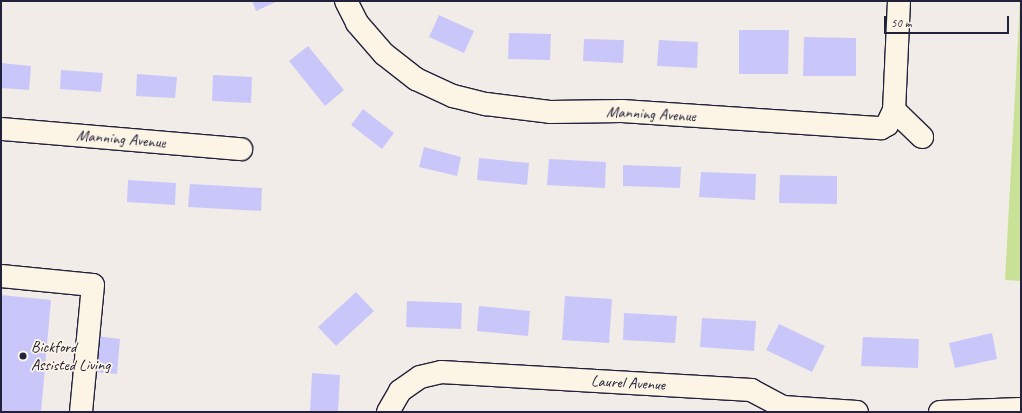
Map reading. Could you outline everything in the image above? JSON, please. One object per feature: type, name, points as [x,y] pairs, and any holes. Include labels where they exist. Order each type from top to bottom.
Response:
[{"type":"street","name":"Manning Avenue","points":[[346,1],[362,28],[384,54],[405,70],[453,96],[486,104],[550,112],[622,111],[881,128],[887,126],[894,110]]},
{"type":"street","points":[[899,1],[894,110],[922,137]]},
{"type":"street","name":"Manning Avenue","points":[[1,129],[241,149]]},
{"type":"street","points":[[1,276],[93,284],[81,412]]},
{"type":"street","name":"Laurel Avenue","points":[[388,412],[400,391],[420,377],[441,372],[751,390],[783,409],[857,412]]},
{"type":"street","points":[[940,412],[1021,409]]},
{"type":"green space","points":[[1021,1],[1021,281],[1005,280]]},
{"type":"building","points":[[252,1],[278,1],[256,11]]},
{"type":"building","points":[[439,15],[474,31],[464,53],[429,37]]},
{"type":"building","points":[[739,30],[789,30],[788,74],[739,74]]},
{"type":"building","points":[[509,33],[551,34],[550,60],[508,59]]},
{"type":"building","points":[[804,37],[856,38],[856,76],[803,76]]},
{"type":"building","points":[[584,39],[624,40],[623,63],[583,61]]},
{"type":"building","points":[[659,40],[698,42],[697,68],[657,66]]},
{"type":"building","points":[[308,46],[344,90],[325,106],[289,61]]},
{"type":"building","points":[[1,63],[31,66],[29,90],[1,88]]},
{"type":"building","points":[[61,70],[103,73],[101,92],[60,89]]},
{"type":"building","points":[[137,74],[177,77],[175,98],[136,96]]},
{"type":"building","points":[[213,75],[252,77],[251,103],[212,101]]},
{"type":"building","points":[[363,109],[394,133],[382,149],[351,125]]},
{"type":"building","points":[[424,147],[461,157],[457,176],[419,167]]},
{"type":"building","points":[[479,158],[529,163],[527,185],[477,180]]},
{"type":"building","points":[[549,159],[606,162],[605,188],[547,185]]},
{"type":"building","points":[[623,165],[681,167],[680,188],[623,186]]},
{"type":"building","points":[[701,172],[756,174],[755,200],[699,197]]},
{"type":"building","points":[[780,175],[837,176],[837,204],[779,203]]},
{"type":"building","points":[[128,180],[176,183],[175,205],[127,202]]},
{"type":"building","points":[[190,184],[262,188],[261,211],[188,207]]},
{"type":"building","points":[[356,292],[374,311],[336,346],[318,327]]},
{"type":"building","name":"Bickford Assisted Living","points":[[1,295],[51,300],[41,412],[1,412]]},
{"type":"building","points":[[565,296],[612,299],[609,343],[562,340]]},
{"type":"building","points":[[407,301],[462,303],[461,329],[406,327]]},
{"type":"building","points":[[479,306],[530,311],[528,336],[477,331]]},
{"type":"building","points":[[624,313],[677,316],[675,343],[623,340]]},
{"type":"building","points":[[702,318],[756,321],[754,351],[700,347]]},
{"type":"building","points":[[779,324],[825,346],[812,372],[766,350]]},
{"type":"building","points":[[992,333],[997,359],[955,368],[949,343]]},
{"type":"building","points":[[97,336],[120,339],[117,374],[94,372]]},
{"type":"building","points":[[863,337],[919,339],[918,368],[861,366]]},
{"type":"building","points":[[312,373],[340,375],[338,412],[310,412]]},
{"type":"place","name":"Bickford Assisted Living","points":[[23,356]]}]
